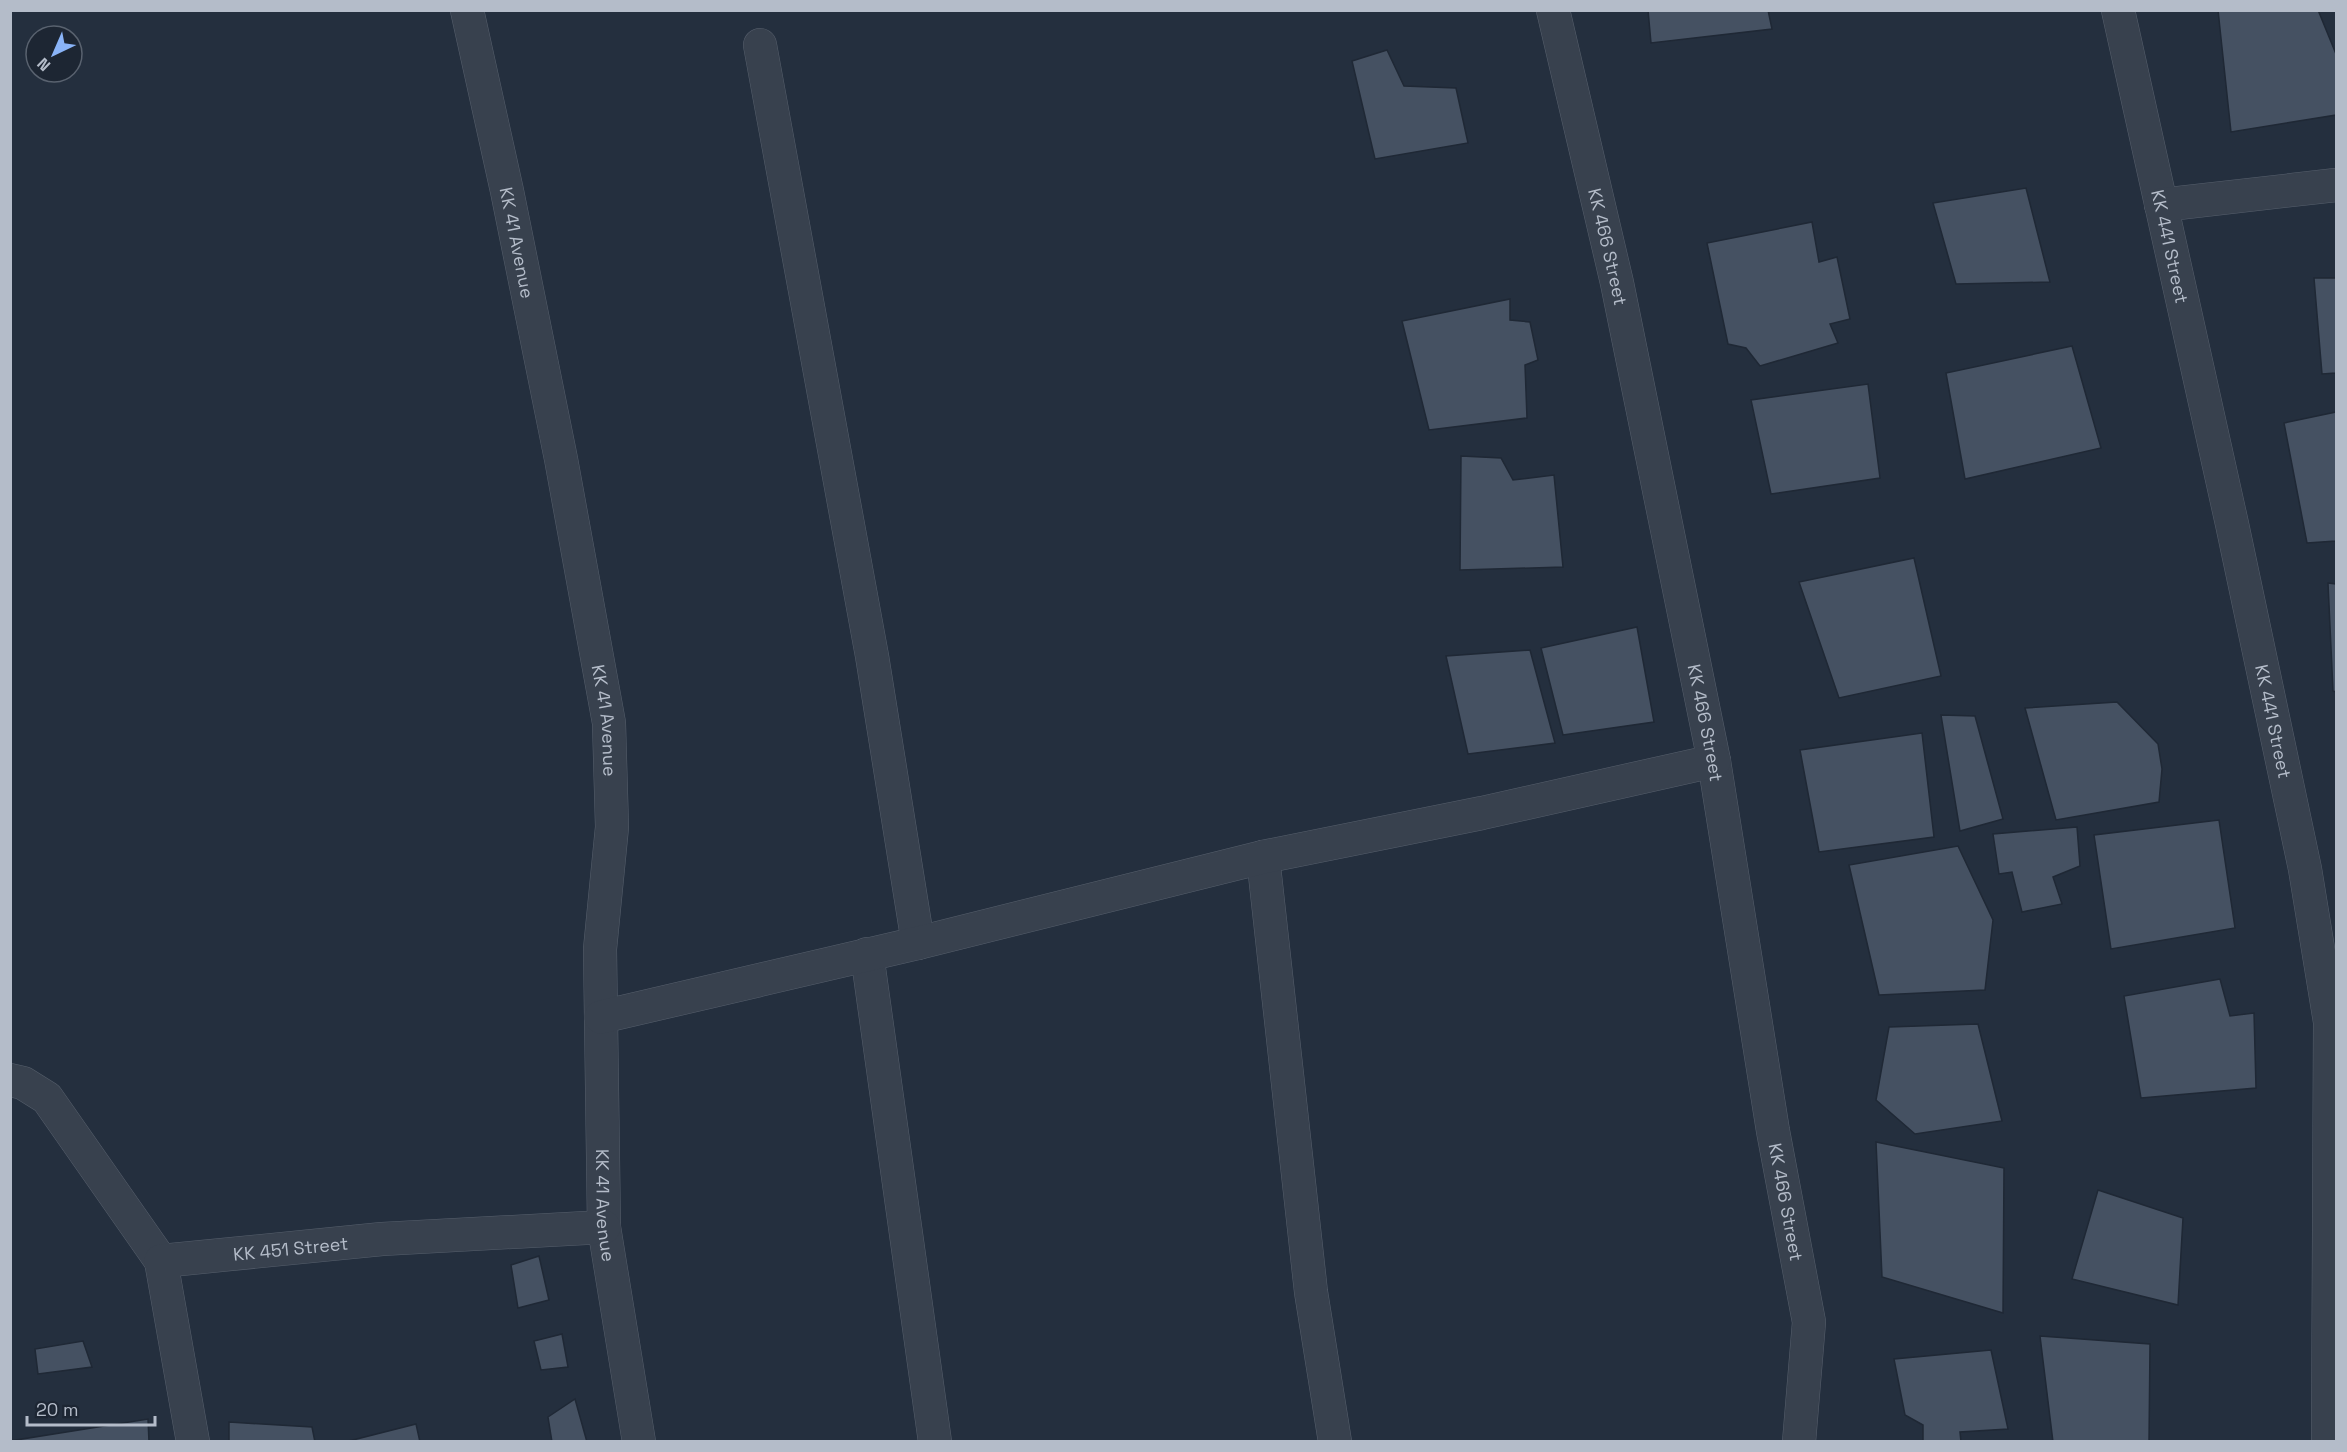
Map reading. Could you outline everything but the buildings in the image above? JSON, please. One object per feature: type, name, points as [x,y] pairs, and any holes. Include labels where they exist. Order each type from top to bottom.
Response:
[{"type":"street","name":"KK 41 Avenue","points":[[467,10],[507,191],[561,459],[609,723],[612,827],[600,949],[604,1227],[639,1442]]},
{"type":"street","name":"KK 466 Street","points":[[1553,10],[1617,283],[1714,761],[1773,1131],[1809,1322],[1799,1442]]},
{"type":"street","name":"KK 441 Street","points":[[2118,10],[2305,869],[2330,1022],[2328,1442]]},
{"type":"street","points":[[760,45],[872,656],[918,943]]},
{"type":"street","points":[[2161,205],[2337,185]]},
{"type":"street","points":[[601,1017],[918,943],[1263,856],[1482,813],[1714,761]]},
{"type":"street","points":[[1263,856],[1311,1292],[1335,1442]]},
{"type":"street","points":[[867,954],[935,1442]]},
{"type":"street","points":[[10,1080],[23,1083],[48,1098],[161,1261],[193,1442]]},
{"type":"street","name":"KK 451 Street","points":[[161,1261],[382,1239],[604,1227]]}]
